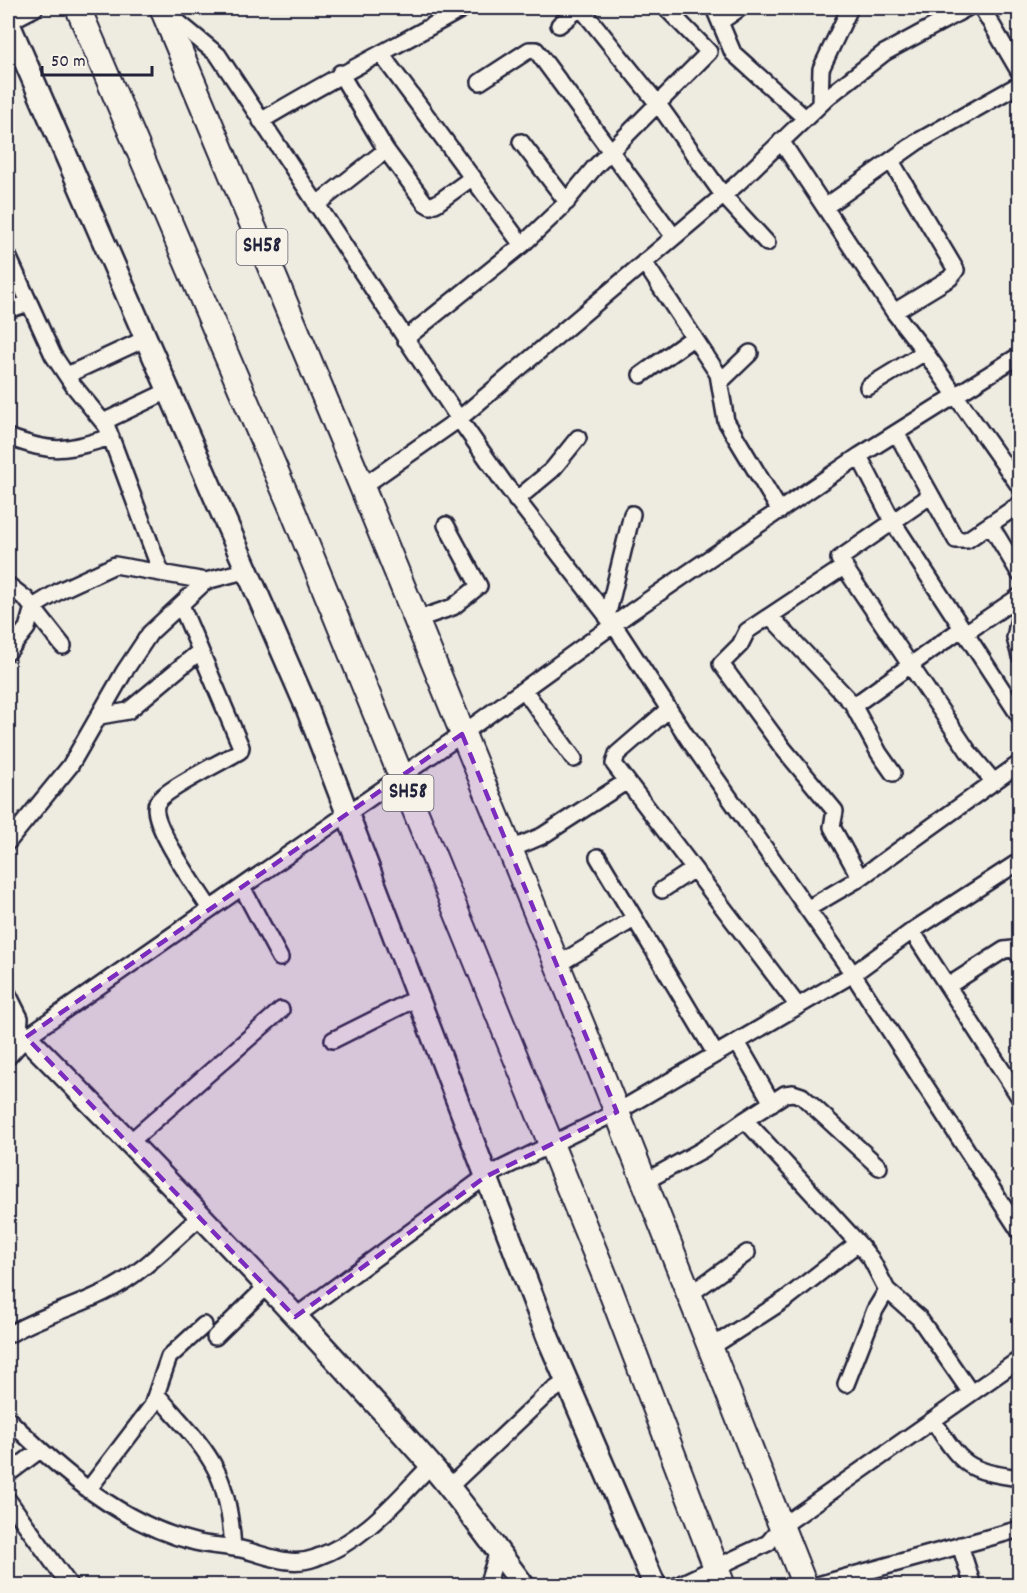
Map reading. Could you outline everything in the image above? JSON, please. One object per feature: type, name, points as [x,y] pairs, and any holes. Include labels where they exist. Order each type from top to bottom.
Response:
[{"type":"main road","name":"SH58","points":[[78,8],[258,425],[551,1144],[720,1576]]},
{"type":"main road","name":"SH58","points":[[162,8],[362,487],[617,1112],[805,1586]]},
{"type":"street","points":[[35,8],[8,22],[307,708],[485,1177],[567,1381],[655,1586]]},
{"type":"street","points":[[162,8],[218,55],[459,419],[516,500],[611,621],[669,709],[853,974],[1020,1232]]},
{"type":"street","points":[[261,121],[340,73],[381,54],[464,8]]},
{"type":"street","points":[[559,25],[580,8],[658,104],[723,195],[766,243]]},
{"type":"street","points":[[405,339],[522,245],[567,202],[594,168],[709,52],[666,8]]},
{"type":"street","points":[[714,8],[733,53],[805,118]]},
{"type":"street","points":[[720,22],[740,8]]},
{"type":"street","points":[[820,104],[821,69],[850,8]]},
{"type":"street","points":[[362,487],[459,419],[723,195],[820,104],[884,53],[967,8]]},
{"type":"street","points":[[982,8],[1020,73]]},
{"type":"street","points":[[480,82],[529,50],[536,50],[674,237]]},
{"type":"street","points":[[381,54],[522,245]]},
{"type":"street","points":[[340,73],[386,150],[430,206],[473,177]]},
{"type":"street","points":[[825,207],[891,161],[967,113],[1020,84]]},
{"type":"street","points":[[781,141],[894,312],[1020,487]]},
{"type":"street","points":[[521,142],[567,202]]},
{"type":"street","points":[[316,205],[386,150]]},
{"type":"street","points":[[891,161],[956,270],[950,278],[894,312]]},
{"type":"street","points":[[8,256],[53,355],[103,422],[111,437],[161,572]]},
{"type":"street","points":[[644,262],[721,381],[726,421],[780,511]]},
{"type":"street","points":[[8,310],[29,303]]},
{"type":"street","points":[[641,375],[694,337]]},
{"type":"street","points":[[67,375],[147,338]]},
{"type":"street","points":[[868,387],[925,352]]},
{"type":"street","points":[[721,381],[750,353]]},
{"type":"street","points":[[18,1031],[210,909],[524,690],[611,621],[780,511],[859,456],[957,397],[1020,355]]},
{"type":"street","points":[[103,422],[170,390]]},
{"type":"street","points":[[897,434],[956,540],[967,540],[991,526],[1020,504]]},
{"type":"street","points":[[8,437],[56,451],[68,450],[111,437]]},
{"type":"street","points":[[516,500],[552,470],[578,438]]},
{"type":"street","points":[[859,456],[893,522],[1020,717]]},
{"type":"street","points":[[930,496],[839,559],[968,751],[993,782]]},
{"type":"street","points":[[611,621],[632,514]]},
{"type":"street","points":[[415,620],[453,608],[479,586],[446,525]]},
{"type":"street","points":[[991,526],[1020,574]]},
{"type":"street","points":[[8,652],[27,628],[33,608],[61,590],[115,565],[206,581],[248,570]]},
{"type":"street","points":[[845,566],[747,631],[740,645],[721,661],[721,665],[782,747],[836,812],[832,827],[860,878]]},
{"type":"street","points":[[8,842],[70,766],[124,672],[150,633],[206,581]]},
{"type":"street","points":[[10,584],[33,608],[63,646]]},
{"type":"street","points":[[852,703],[864,700],[910,665],[1020,596]]},
{"type":"street","points":[[181,605],[240,750],[167,793],[156,804],[155,810],[161,828],[210,909]]},
{"type":"street","points":[[1020,613],[1015,638],[1020,656]]},
{"type":"street","points":[[770,616],[852,703],[879,753],[893,773]]},
{"type":"street","points":[[100,716],[128,711],[200,651]]},
{"type":"street","points":[[524,690],[574,759]]},
{"type":"street","points":[[669,709],[613,758],[614,764],[798,1006]]},
{"type":"street","points":[[807,909],[860,878],[1020,763]]},
{"type":"street","points":[[509,850],[542,837],[627,781]]},
{"type":"street","points":[[598,857],[716,1053]]},
{"type":"street","points":[[295,1317],[485,1177],[617,1112],[853,974],[912,931],[1020,861]]},
{"type":"street","points":[[662,890],[694,869]]},
{"type":"street","points":[[242,886],[279,958]]},
{"type":"street","points":[[557,965],[634,919]]},
{"type":"street","points":[[912,931],[1020,1098]]},
{"type":"street","points":[[948,986],[1008,949],[1013,949],[1020,956]]},
{"type":"street","points":[[8,994],[20,1018],[18,1031],[8,1057]]},
{"type":"street","points":[[333,1040],[417,998]]},
{"type":"street","points":[[130,1142],[281,1010]]},
{"type":"street","points":[[18,1031],[130,1142],[431,1465],[523,1585]]},
{"type":"street","points":[[737,1042],[772,1103]]},
{"type":"street","points":[[644,1182],[702,1149],[785,1094],[793,1092],[802,1096],[879,1167]]},
{"type":"street","points":[[745,1120],[858,1243],[871,1259],[887,1290],[919,1318],[971,1394]]},
{"type":"street","points":[[8,1335],[57,1311],[107,1292],[135,1273],[200,1217]]},
{"type":"street","points":[[710,1348],[786,1299],[858,1243]]},
{"type":"street","points":[[689,1296],[747,1253]]},
{"type":"street","points":[[215,1337],[266,1287]]},
{"type":"street","points":[[846,1383],[874,1310],[887,1290]]},
{"type":"street","points":[[88,1490],[158,1396],[165,1364],[204,1325]]},
{"type":"street","points":[[676,1586],[720,1576],[768,1544],[782,1526],[1020,1359]]},
{"type":"street","points":[[448,1488],[546,1396],[567,1381]]},
{"type":"street","points":[[158,1396],[210,1455],[218,1471],[228,1499],[233,1548]]},
{"type":"street","points":[[8,1419],[40,1450],[88,1490],[130,1516],[195,1542],[233,1548],[286,1561],[314,1559],[361,1535],[431,1465]]},
{"type":"street","points":[[933,1420],[952,1450],[964,1463],[985,1473],[1020,1478]]},
{"type":"street","points":[[8,1474],[40,1450]]},
{"type":"street","points":[[9,1506],[70,1586]]},
{"type":"street","points":[[814,1586],[853,1580],[960,1545],[1020,1529]]},
{"type":"street","points":[[960,1545],[973,1586]]},
{"type":"street","points":[[487,1586],[498,1551]]},
{"type":"highlighted area","points":[[462,734],[617,1112],[485,1177],[295,1317],[26,1037]]}]
